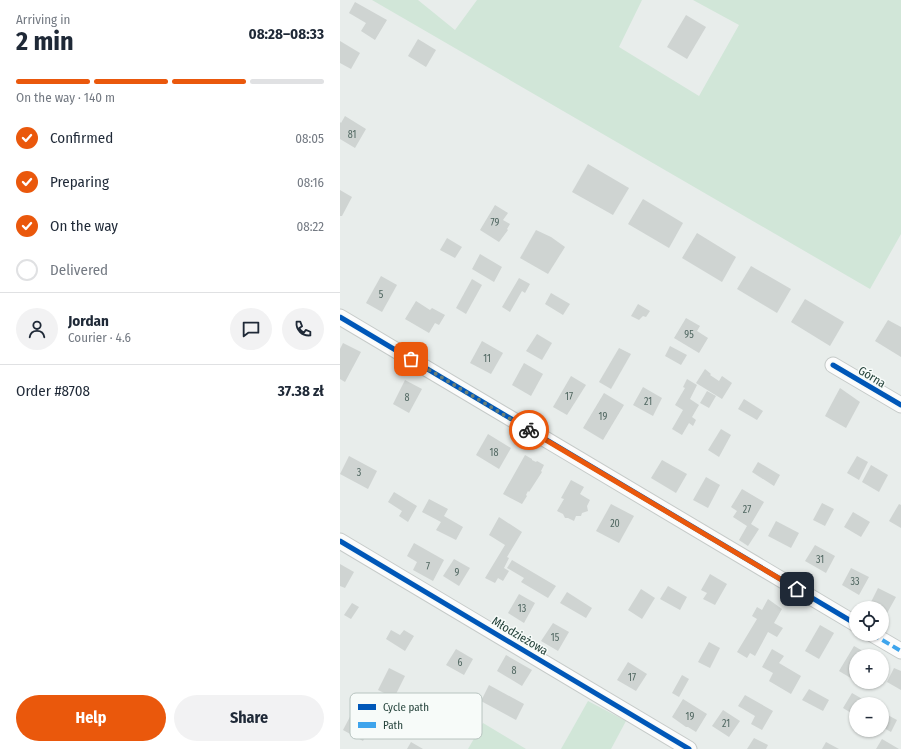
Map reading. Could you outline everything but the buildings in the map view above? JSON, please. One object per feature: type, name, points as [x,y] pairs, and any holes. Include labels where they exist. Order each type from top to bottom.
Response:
[{"type":"street","points":[[340,317],[849,620]]},
{"type":"street","name":"Górna","points":[[833,365],[901,406]]},
{"type":"street","name":"Młodzieżowa","points":[[340,541],[689,749]]},
{"type":"street","points":[[884,641],[901,651]]},
{"type":"green space","points":[[372,0],[418,0],[455,30],[477,0],[642,0],[619,47],[699,96],[739,25],[693,0],[901,0],[901,234],[870,289]]},
{"type":"green space","points":[[588,701],[626,721],[611,749],[561,749]]},
{"type":"green space","points":[[483,723],[526,749],[468,749],[474,739],[482,739]]},
{"type":"marked path","points":[[884,641],[901,651]]},
{"type":"cycle path","points":[[340,317],[849,620]]},
{"type":"cycle path","points":[[833,365],[901,405]]},
{"type":"cycle path","points":[[340,541],[689,749]]},
{"type":"way so far","points":[[411,359],[529,430]]},
{"type":"route","points":[[529,430],[797,589]]}]
